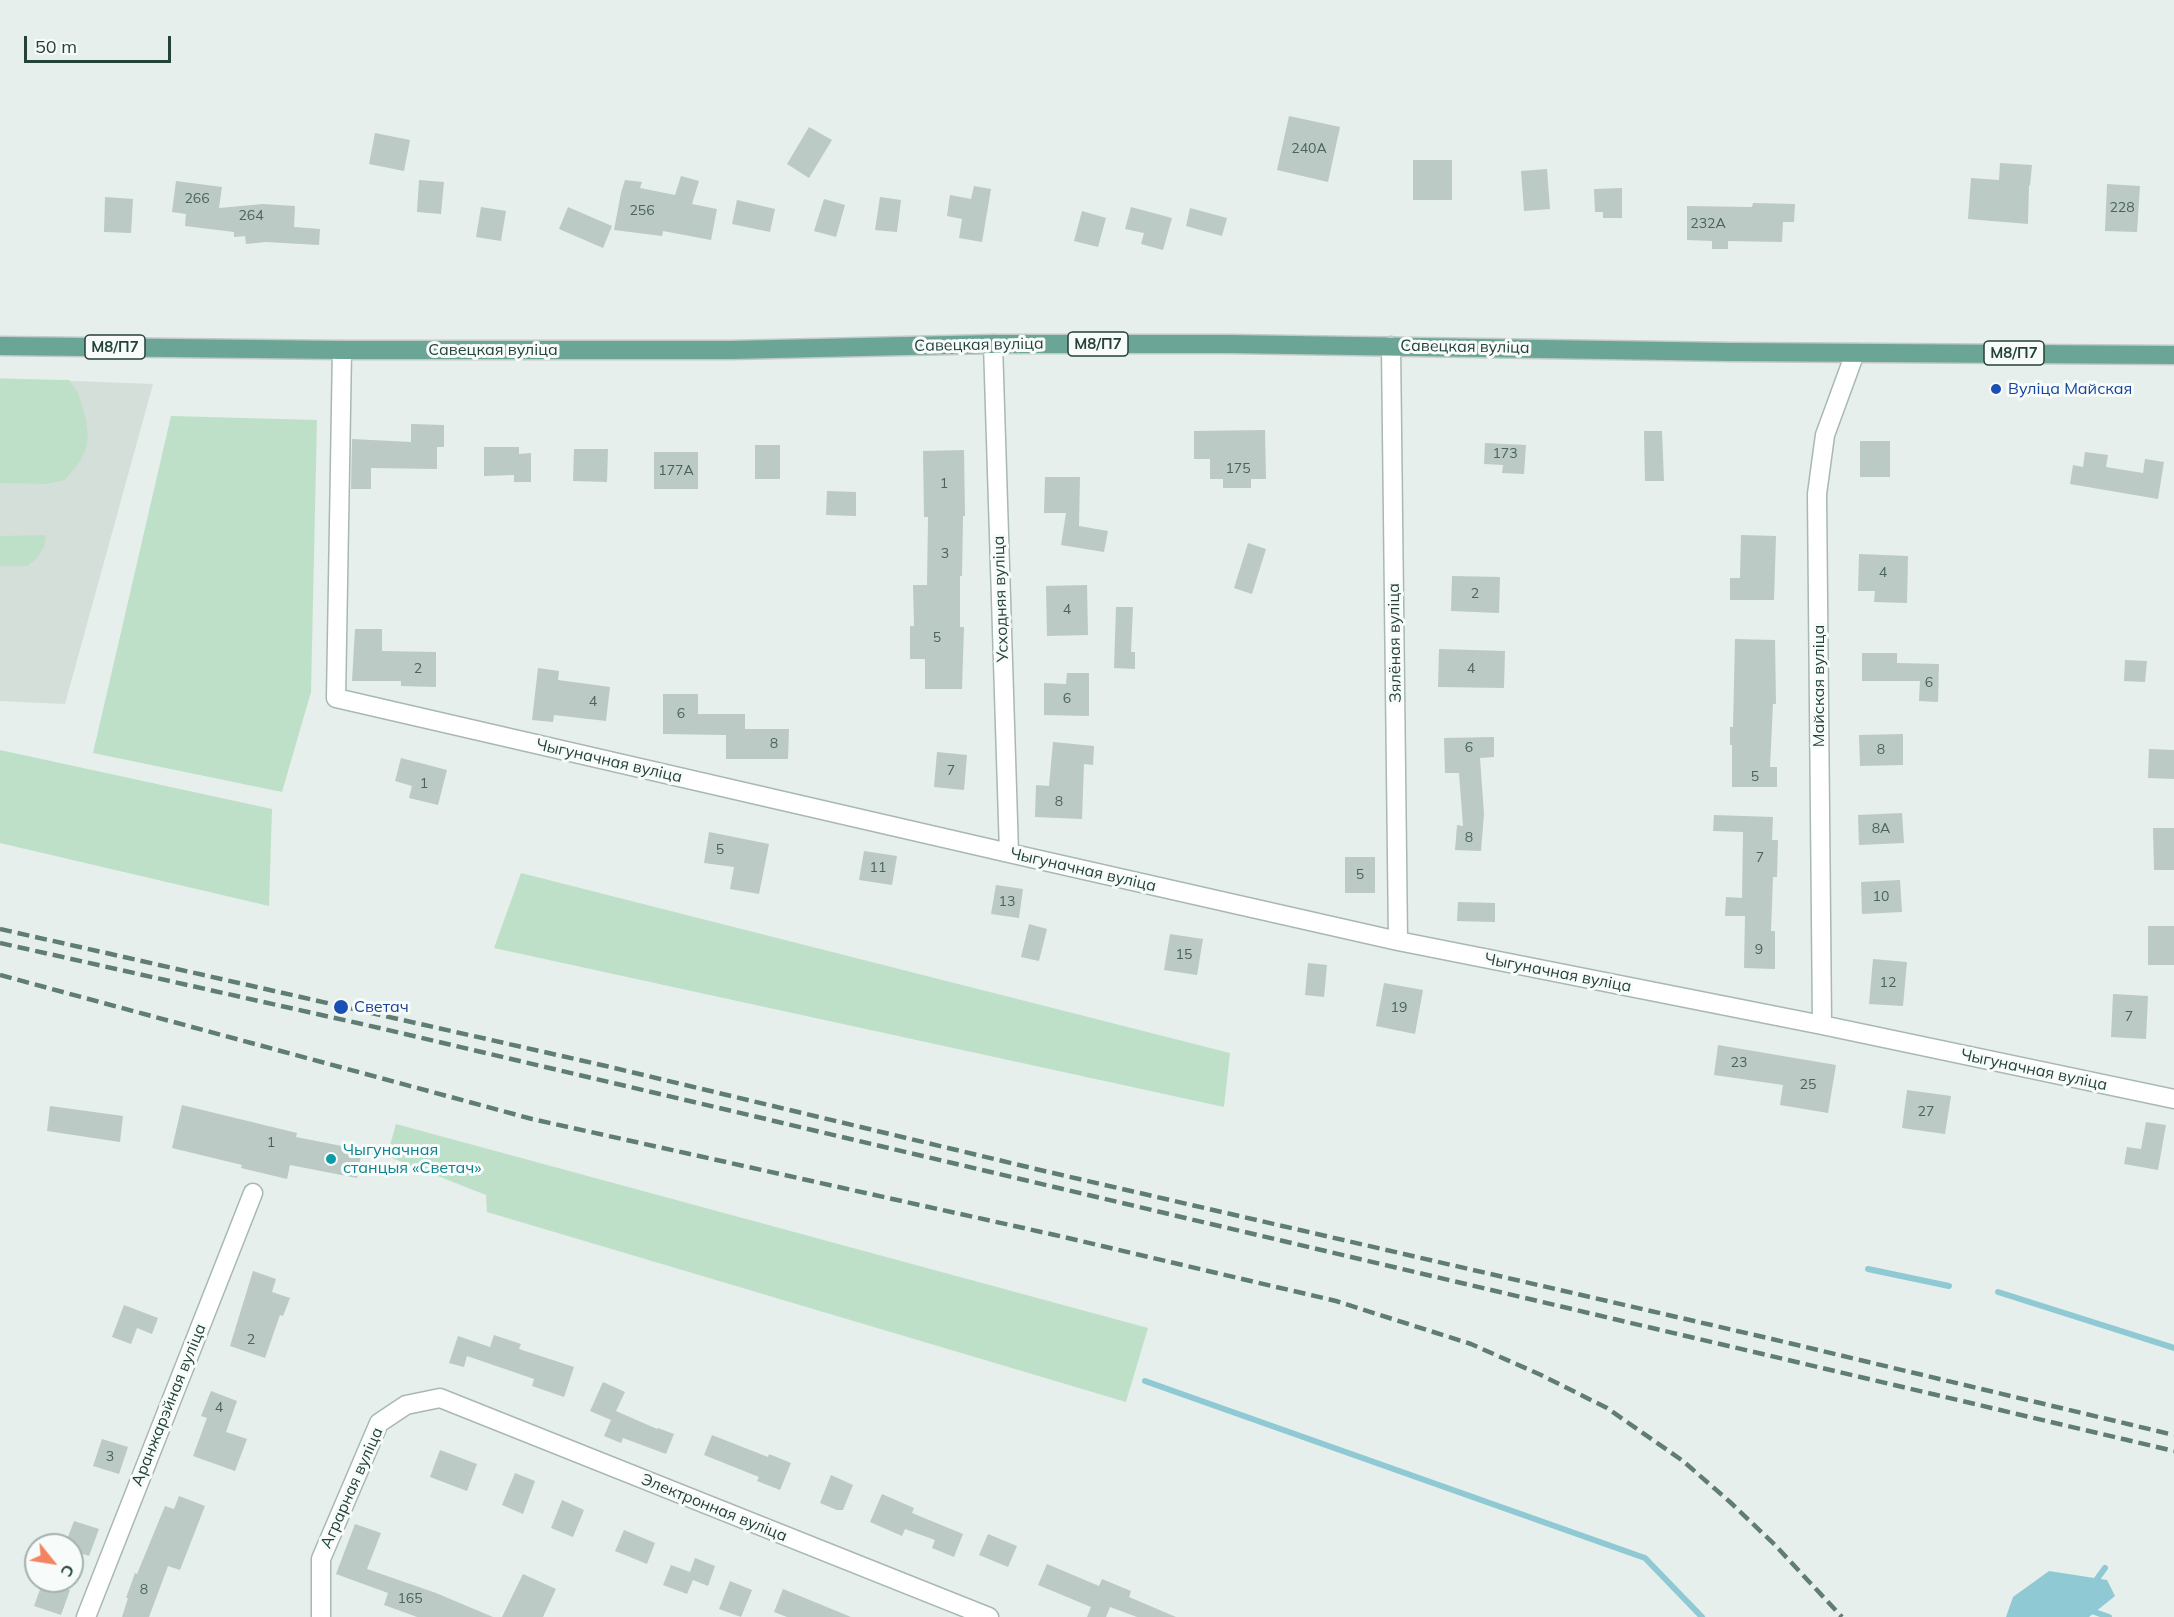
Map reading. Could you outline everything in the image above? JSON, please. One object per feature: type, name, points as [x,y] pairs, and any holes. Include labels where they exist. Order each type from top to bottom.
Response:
[{"type":"main road","name":"Савецкая вуліца","points":[[0,346],[342,350],[731,350],[993,344],[1240,344],[2174,355]]},
{"type":"street","name":"Усходняя вуліца","points":[[993,344],[1009,853]]},
{"type":"street","name":"Зялёная вуліца","points":[[1391,346],[1398,941]]},
{"type":"street","name":"Чыгуначная вуліца","points":[[342,350],[336,698],[1398,941],[1822,1025],[2174,1099]]},
{"type":"street","name":"Майская вуліца","points":[[1822,1025],[1817,494],[1826,435],[1855,353]]},
{"type":"street","name":"Аранжарэйная вуліца","points":[[86,1617],[253,1193]]},
{"type":"street","name":"Аграрная вуліца","points":[[321,1617],[321,1558],[380,1423],[406,1405],[440,1398]]},
{"type":"street","name":"Электронная вуліца","points":[[440,1398],[989,1617]]},
{"type":"shaded area","points":[[0,378],[153,384],[65,704],[0,701]]},
{"type":"green space","points":[[0,379],[69,380],[78,392],[86,419],[88,435],[86,449],[79,463],[65,480],[46,484],[0,483]]},
{"type":"green space","points":[[171,416],[317,420],[311,692],[282,792],[93,753]]},
{"type":"green space","points":[[46,535],[44,547],[36,559],[27,566],[0,566],[0,536]]},
{"type":"green space","points":[[0,750],[272,809],[269,906],[0,843]]},
{"type":"green space","points":[[521,873],[1230,1053],[1224,1107],[494,948]]},
{"type":"green space","points":[[396,1124],[1148,1328],[1126,1402],[487,1212],[486,1195],[387,1156]]},
{"type":"water","points":[[2049,1571],[2107,1580],[2115,1596],[2089,1617],[2006,1617],[2013,1597]]},
{"type":"building","points":[[1289,116],[1340,127],[1328,182],[1277,170]]},
{"type":"building","points":[[809,127],[832,140],[809,178],[787,164]]},
{"type":"building","points":[[375,133],[410,140],[404,171],[369,164]]},
{"type":"building","points":[[1413,160],[1452,160],[1452,200],[1413,200]]},
{"type":"building","points":[[2000,163],[2032,165],[2028,224],[1968,219],[1971,178],[1999,180]]},
{"type":"building","points":[[1547,169],[1550,209],[1524,211],[1521,171]]},
{"type":"building","points":[[681,176],[699,181],[692,204],[717,209],[711,240],[663,231],[662,236],[614,230],[625,180],[642,182],[640,188],[675,195]]},
{"type":"building","points":[[419,180],[444,182],[441,214],[417,212]]},
{"type":"building","points":[[176,181],[222,187],[219,208],[263,204],[295,206],[294,227],[320,229],[319,245],[266,242],[246,244],[245,236],[234,237],[234,232],[185,226],[186,214],[172,212]]},
{"type":"building","points":[[2107,184],[2140,186],[2137,232],[2105,231]]},
{"type":"building","points":[[974,186],[991,189],[982,242],[959,238],[962,219],[947,216],[950,195],[971,199]]},
{"type":"building","points":[[1622,188],[1622,218],[1603,218],[1603,212],[1595,212],[1594,189]]},
{"type":"building","points":[[105,197],[133,199],[131,233],[104,232]]},
{"type":"building","points":[[880,197],[901,200],[897,232],[875,230]]},
{"type":"building","points":[[824,199],[845,205],[836,237],[814,231]]},
{"type":"building","points":[[737,200],[775,209],[770,232],[732,224]]},
{"type":"building","points":[[1753,203],[1795,204],[1794,222],[1783,222],[1782,242],[1728,241],[1728,249],[1712,249],[1712,241],[1687,240],[1687,206],[1752,207]]},
{"type":"building","points":[[481,207],[506,211],[501,241],[476,237]]},
{"type":"building","points":[[568,207],[612,226],[603,248],[559,229]]},
{"type":"building","points":[[1131,207],[1172,218],[1163,250],[1141,244],[1144,233],[1125,229]]},
{"type":"building","points":[[1190,208],[1227,218],[1222,236],[1186,226]]},
{"type":"building","points":[[1082,211],[1106,218],[1098,247],[1074,241]]},
{"type":"building","points":[[411,424],[444,425],[444,447],[437,447],[437,469],[371,468],[371,489],[351,489],[352,439],[411,442]]},
{"type":"building","points":[[1265,430],[1266,479],[1251,479],[1251,488],[1223,488],[1223,479],[1210,479],[1210,459],[1194,459],[1194,431]]},
{"type":"building","points":[[1644,431],[1662,431],[1664,481],[1645,481]]},
{"type":"building","points":[[1860,441],[1890,441],[1890,477],[1860,477]]},
{"type":"building","points":[[1485,443],[1526,445],[1524,474],[1502,473],[1503,465],[1484,464]]},
{"type":"building","points":[[755,445],[780,445],[780,479],[755,479]]},
{"type":"building","points":[[484,447],[519,447],[519,454],[531,453],[531,482],[514,482],[514,475],[484,476]]},
{"type":"building","points":[[574,449],[608,449],[607,482],[573,481]]},
{"type":"building","points":[[964,450],[965,516],[963,516],[962,576],[960,576],[960,627],[964,627],[962,689],[925,689],[925,659],[910,659],[910,626],[914,626],[913,585],[927,585],[928,517],[924,517],[923,451]]},
{"type":"building","points":[[654,452],[698,452],[698,489],[654,489]]},
{"type":"building","points":[[2085,452],[2108,455],[2106,467],[2143,473],[2145,459],[2164,462],[2158,499],[2070,484],[2073,465],[2083,467]]},
{"type":"building","points":[[1045,477],[1080,477],[1079,526],[1108,531],[1104,552],[1061,545],[1066,513],[1044,513]]},
{"type":"building","points":[[827,491],[856,492],[856,516],[826,515]]},
{"type":"building","points":[[1741,535],[1776,536],[1774,600],[1730,600],[1730,578],[1740,578]]},
{"type":"building","points":[[1248,543],[1266,549],[1252,594],[1234,588]]},
{"type":"building","points":[[1859,554],[1908,556],[1907,603],[1874,602],[1875,591],[1858,591]]},
{"type":"building","points":[[1452,576],[1500,577],[1499,613],[1451,611]]},
{"type":"building","points":[[1087,585],[1088,635],[1047,636],[1046,586]]},
{"type":"building","points":[[1116,607],[1133,607],[1131,652],[1135,652],[1135,669],[1114,668]]},
{"type":"building","points":[[355,629],[382,629],[382,651],[436,652],[436,687],[401,686],[401,681],[352,681]]},
{"type":"building","points":[[1735,639],[1775,640],[1776,704],[1773,704],[1770,767],[1777,767],[1777,787],[1732,787],[1730,727],[1733,727]]},
{"type":"building","points":[[1439,649],[1505,651],[1504,688],[1438,687]]},
{"type":"building","points":[[1862,653],[1897,653],[1897,663],[1939,664],[1938,702],[1919,701],[1920,681],[1862,681]]},
{"type":"building","points":[[2125,660],[2147,661],[2145,682],[2124,681]]},
{"type":"building","points":[[538,668],[559,671],[558,680],[610,687],[606,721],[554,715],[553,722],[532,720]]},
{"type":"building","points":[[1067,673],[1089,673],[1089,716],[1044,715],[1044,683],[1066,684]]},
{"type":"building","points":[[663,694],[698,694],[698,714],[745,714],[745,729],[789,729],[788,759],[726,759],[726,735],[663,734]]},
{"type":"building","points":[[1903,734],[1903,765],[1860,766],[1859,735]]},
{"type":"building","points":[[1494,737],[1494,757],[1480,758],[1484,814],[1481,851],[1455,850],[1457,825],[1463,826],[1459,773],[1445,773],[1444,738]]},
{"type":"building","points":[[1053,742],[1094,746],[1093,765],[1084,764],[1082,819],[1035,817],[1036,785],[1049,786]]},
{"type":"building","points":[[2149,749],[2174,750],[2174,779],[2148,778]]},
{"type":"building","points":[[937,752],[967,755],[964,790],[934,787]]},
{"type":"building","points":[[401,758],[447,770],[438,805],[409,798],[412,786],[395,781]]},
{"type":"building","points":[[1902,813],[1904,843],[1859,845],[1858,815]]},
{"type":"building","points":[[1714,815],[1773,817],[1772,840],[1778,840],[1777,877],[1773,877],[1771,931],[1775,931],[1775,969],[1744,968],[1745,916],[1725,916],[1726,897],[1742,898],[1743,832],[1713,831]]},
{"type":"building","points":[[2153,828],[2174,828],[2174,870],[2154,870]]},
{"type":"building","points":[[709,832],[769,844],[759,894],[730,889],[734,867],[704,863]]},
{"type":"building","points":[[864,851],[897,856],[892,885],[859,880]]},
{"type":"building","points":[[1345,857],[1375,857],[1375,893],[1345,893]]},
{"type":"building","points":[[1900,880],[1902,912],[1862,914],[1861,882]]},
{"type":"building","points":[[996,885],[1023,889],[1019,918],[991,914]]},
{"type":"building","points":[[1458,902],[1495,903],[1495,922],[1457,921]]},
{"type":"building","points":[[1029,924],[1047,929],[1039,961],[1021,957]]},
{"type":"building","points":[[2148,926],[2174,926],[2174,965],[2148,965]]},
{"type":"building","points":[[1170,934],[1203,939],[1197,975],[1164,970]]},
{"type":"building","points":[[1873,959],[1907,962],[1903,1006],[1869,1004]]},
{"type":"building","points":[[1308,963],[1327,965],[1324,997],[1305,995]]},
{"type":"building","points":[[1384,983],[1423,990],[1415,1034],[1376,1026]]},
{"type":"building","points":[[2113,994],[2148,996],[2146,1039],[2111,1037]]},
{"type":"building","points":[[1718,1045],[1836,1065],[1828,1113],[1780,1105],[1783,1085],[1714,1075]]},
{"type":"building","points":[[1907,1090],[1951,1096],[1945,1134],[1902,1128]]},
{"type":"building","points":[[182,1105],[297,1133],[296,1137],[362,1150],[357,1178],[290,1165],[287,1179],[241,1168],[242,1165],[172,1148]]},
{"type":"building","points":[[50,1106],[123,1116],[120,1142],[47,1131]]},
{"type":"building","points":[[2146,1122],[2166,1125],[2158,1170],[2124,1164],[2127,1147],[2141,1149]]},
{"type":"building","points":[[253,1271],[276,1279],[272,1292],[290,1298],[283,1316],[280,1315],[265,1358],[230,1346]]},
{"type":"building","points":[[124,1305],[158,1318],[152,1334],[137,1328],[131,1344],[112,1337]]},
{"type":"building","points":[[494,1335],[521,1344],[519,1349],[574,1367],[564,1397],[532,1386],[534,1379],[467,1356],[464,1367],[449,1363],[458,1336],[490,1347]]},
{"type":"building","points":[[603,1382],[625,1392],[616,1411],[674,1434],[666,1454],[623,1438],[621,1443],[604,1436],[611,1420],[590,1411]]},
{"type":"building","points":[[211,1391],[237,1401],[226,1432],[247,1439],[235,1471],[193,1456],[207,1418],[201,1416]]},
{"type":"building","points":[[712,1435],[768,1457],[769,1454],[791,1463],[780,1490],[757,1481],[759,1477],[704,1455]]},
{"type":"building","points":[[102,1439],[128,1447],[119,1474],[93,1466]]},
{"type":"building","points":[[440,1450],[477,1464],[467,1491],[430,1477]]},
{"type":"building","points":[[515,1473],[535,1481],[523,1514],[502,1505]]},
{"type":"building","points":[[831,1475],[853,1485],[843,1510],[820,1503]]},
{"type":"building","points":[[882,1494],[914,1508],[912,1513],[963,1534],[954,1557],[932,1548],[935,1540],[905,1529],[902,1536],[870,1522]]},
{"type":"building","points":[[179,1496],[205,1506],[180,1570],[168,1566],[149,1617],[122,1617],[135,1573],[137,1574],[165,1506],[174,1509]]},
{"type":"building","points":[[562,1500],[584,1510],[573,1537],[551,1528]]},
{"type":"building","points":[[74,1521],[99,1529],[89,1556],[84,1554],[84,1533],[70,1533]]},
{"type":"building","points":[[355,1524],[381,1533],[367,1569],[436,1593],[493,1617],[417,1617],[384,1605],[388,1593],[336,1574]]},
{"type":"building","points":[[624,1530],[655,1543],[647,1564],[615,1551]]},
{"type":"building","points":[[988,1534],[1017,1546],[1008,1567],[979,1555]]},
{"type":"building","points":[[695,1558],[715,1566],[708,1586],[693,1580],[687,1594],[663,1585],[671,1565],[690,1572]]},
{"type":"building","points":[[1047,1564],[1099,1586],[1102,1579],[1131,1591],[1129,1597],[1176,1617],[1137,1617],[1110,1607],[1106,1617],[1087,1617],[1091,1607],[1038,1585]]},
{"type":"building","points":[[523,1574],[556,1589],[543,1617],[502,1617]]},
{"type":"building","points":[[730,1581],[752,1590],[741,1617],[719,1609]]},
{"type":"building","points":[[783,1589],[851,1617],[787,1617],[774,1612]]},
{"type":"building","points":[[39,1593],[69,1593],[61,1615],[34,1606]]},
{"type":"waterway","points":[[1868,1269],[1949,1286]]},
{"type":"waterway","points":[[1998,1292],[2174,1348]]},
{"type":"waterway","points":[[1145,1381],[1645,1558],[1702,1617]]},
{"type":"waterway","points":[[2094,1583],[2105,1568]]},
{"type":"waterway","points":[[2089,1610],[2109,1617]]},
{"type":"railway","points":[[0,929],[606,1066],[1040,1170],[1772,1339],[2174,1435]]},
{"type":"railway","points":[[0,943],[384,1029],[2174,1451]]},
{"type":"railway","points":[[0,975],[532,1119],[1055,1235],[1336,1301],[1471,1344],[1607,1408],[1683,1461],[1775,1545],[1842,1617]]},
{"type":"place","name":"Вуліца Майская","points":[[1996,389]]},
{"type":"place","name":"Светач","points":[[341,1007]]},
{"type":"place","name":"Чыгуначная станцыя «Светач»","points":[[331,1159]]}]
